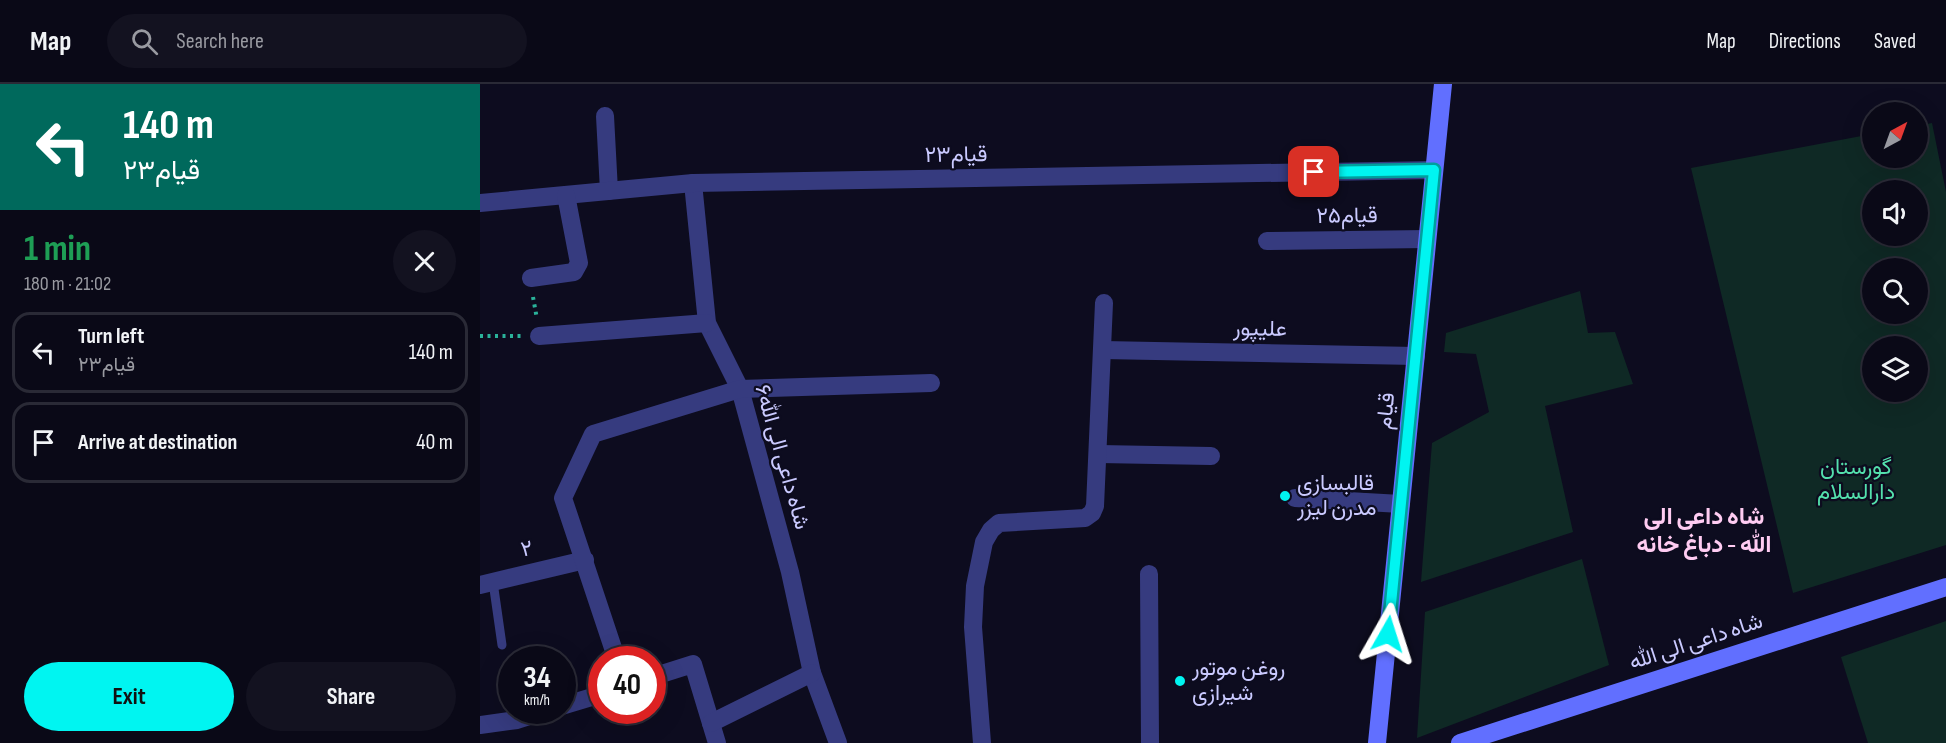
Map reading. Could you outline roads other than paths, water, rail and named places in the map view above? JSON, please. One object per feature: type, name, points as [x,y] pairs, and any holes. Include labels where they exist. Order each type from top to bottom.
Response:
[{"type":"street","name":"قیام","points":[[1377,743],[1443,84]]},
{"type":"street","points":[[605,116],[609,191]]},
{"type":"street","name":"قیام۲۳","points":[[480,203],[693,183],[1434,170]]},
{"type":"street","name":"شاه داعی الی الله۶","points":[[693,183],[707,323],[740,389],[790,572],[812,673],[838,743]]},
{"type":"street","points":[[531,278],[574,272],[579,263],[566,195]]},
{"type":"street","name":"قیام۲۵","points":[[1267,241],[1427,239]]},
{"type":"street","points":[[982,743],[974,627],[975,586],[984,542],[991,530],[999,523],[1085,518],[1092,513],[1095,506],[1099,454],[1104,303]]},
{"type":"street","points":[[539,336],[707,323]]},
{"type":"street","name":"علیپور","points":[[1103,350],[1416,356]]},
{"type":"street","points":[[613,646],[564,498],[592,434],[740,389],[931,383]]},
{"type":"street","points":[[1099,454],[1211,456]]},
{"type":"street","points":[[1295,498],[1401,504]]},
{"type":"street","name":"۲","points":[[486,584],[585,560]]},
{"type":"street","points":[[1149,574],[1150,743]]},
{"type":"street","name":"شاه داعی الی الله","points":[[1467,742],[1946,587]]},
{"type":"street","points":[[666,673],[693,664],[717,743]]},
{"type":"street","points":[[711,723],[812,673]]},
{"type":"street","points":[[480,725],[498,723]]},
{"type":"lane","points":[[486,584],[502,645]]},
{"type":"place","name":"قالبسازی مدرن لیزر","points":[[1285,496]]},
{"type":"place","name":"روغن موتور شیرازی","points":[[1180,681]]},
{"type":"district","name":"شاه داعی الی الله - دباغ خانه","points":[[1704,530]]},
{"type":"park label","name":"گورستان دارالسلام","points":[[1856,480]]}]
